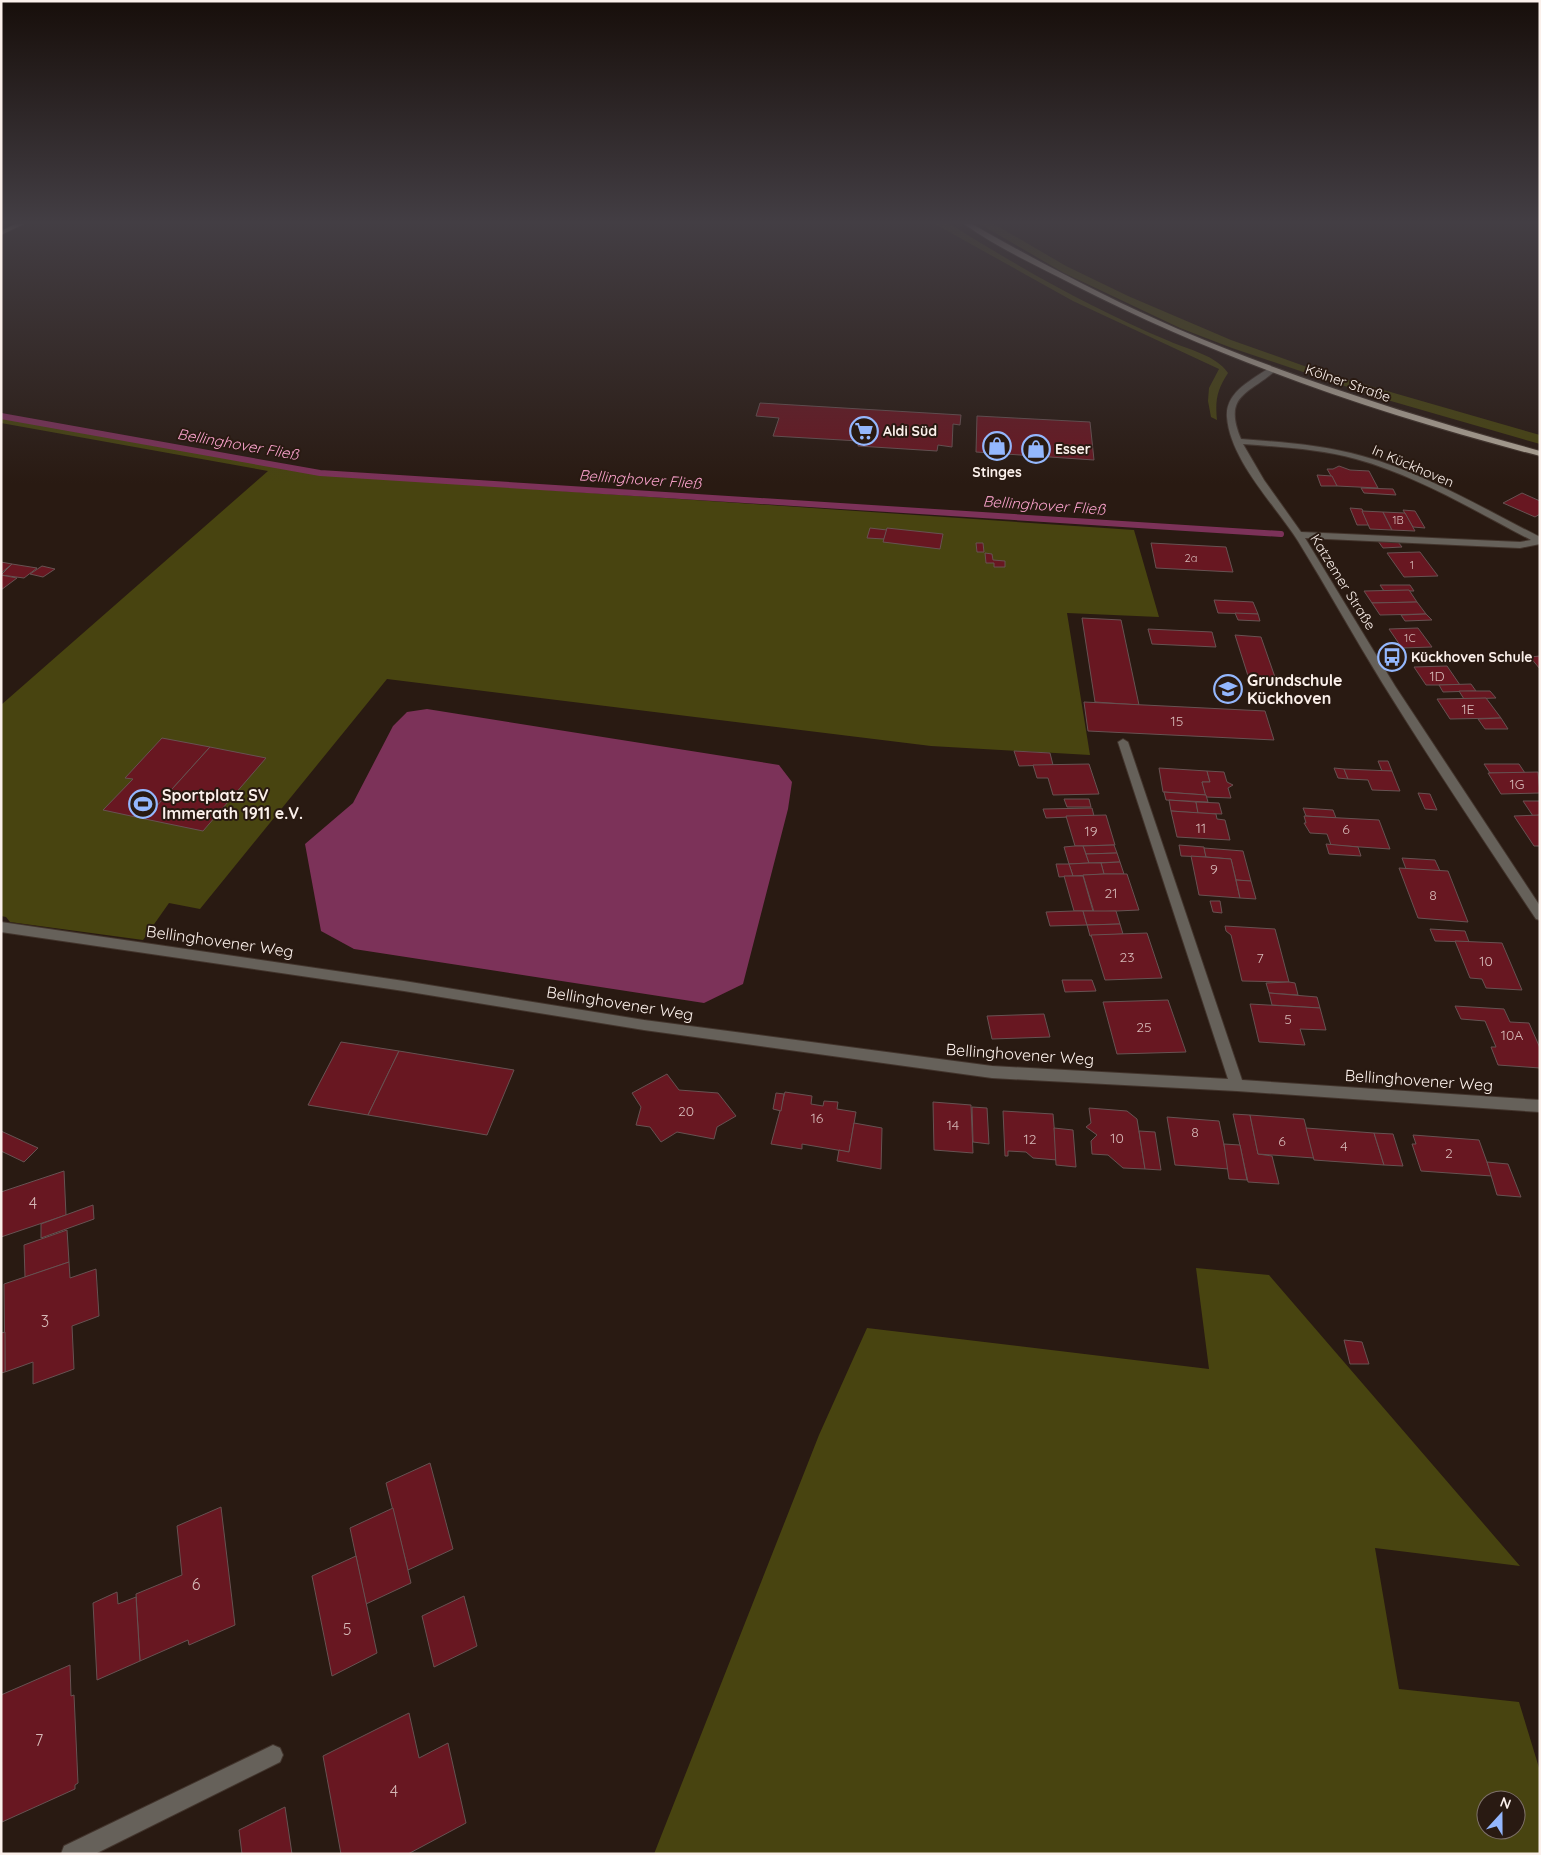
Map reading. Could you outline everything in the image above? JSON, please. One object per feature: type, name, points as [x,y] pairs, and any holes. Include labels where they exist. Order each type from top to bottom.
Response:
[{"type":"main road","name":"Kölner Straße","points":[[1129,311],[1272,370],[1400,414],[1540,454]]},
{"type":"street","name":"Katzemer Straße","points":[[1272,370],[1240,391],[1231,404],[1231,419],[1237,441],[1274,501],[1299,535],[1402,706],[1540,916]]},
{"type":"street","name":"In Kückhoven","points":[[1237,441],[1313,448],[1376,463],[1411,477],[1540,541]]},
{"type":"street","name":"In Kückhoven","points":[[1299,535],[1520,545],[1540,541]]},
{"type":"street","points":[[1123,742],[1237,1085]]},
{"type":"street","name":"Bellinghovener Weg","points":[[1,927],[404,986],[644,1025],[992,1072],[1237,1085],[1540,1106]]},
{"type":"street","points":[[72,1854],[273,1755]]},
{"type":"shaded area","points":[[1094,311],[1103,311],[1141,329],[1209,357],[1223,367],[1228,373],[1218,395],[1216,407],[1217,420],[1211,417],[1208,401],[1209,388],[1219,369]]},
{"type":"shaded area","points":[[1143,311],[1162,311],[1231,340],[1321,372],[1540,435],[1540,444],[1377,397],[1232,348],[1180,328]]},
{"type":"shaded area","points":[[1,414],[329,475],[1134,530],[1159,617],[1067,613],[1090,755],[931,746],[387,679],[200,909],[169,903],[143,940],[10,922],[6,917],[1,916],[1,705],[268,471],[1,423]]},
{"type":"shaded area","points":[[427,709],[779,765],[792,782],[788,809],[743,984],[704,1003],[354,949],[321,931],[305,844],[353,803],[393,726],[407,712]]},
{"type":"shaded area","points":[[1196,1268],[1269,1275],[1520,1566],[1375,1548],[1399,1689],[1519,1702],[1540,1771],[1540,1854],[654,1854],[819,1435],[867,1328],[1209,1369]]},
{"type":"building","name":"Aldi Süd","points":[[760,403],[961,415],[960,425],[953,424],[952,447],[938,445],[937,451],[858,446],[859,441],[773,436],[779,418],[756,416]]},
{"type":"building","points":[[977,416],[1090,422],[1094,460],[976,452]]},
{"type":"building","points":[[1339,466],[1350,470],[1369,471],[1378,488],[1337,486],[1327,469]]},
{"type":"building","points":[[1317,475],[1332,476],[1337,486],[1321,486]]},
{"type":"building","points":[[1361,488],[1393,489],[1396,495],[1364,493]]},
{"type":"building","points":[[1522,493],[1540,501],[1540,514],[1535,517],[1503,503]]},
{"type":"building","points":[[1350,508],[1362,509],[1369,525],[1357,525]]},
{"type":"building","points":[[1403,510],[1415,511],[1425,528],[1413,527]]},
{"type":"building","points":[[1362,511],[1383,512],[1392,530],[1370,529]]},
{"type":"building","points":[[1383,512],[1405,513],[1415,531],[1392,530]]},
{"type":"building","points":[[870,528],[887,530],[884,539],[867,538]]},
{"type":"building","points":[[887,528],[943,534],[940,549],[883,542]]},
{"type":"building","points":[[1378,541],[1398,542],[1402,547],[1383,548]]},
{"type":"building","points":[[976,543],[983,543],[984,552],[977,552]]},
{"type":"building","points":[[1151,543],[1226,547],[1233,572],[1156,568]]},
{"type":"building","points":[[1420,552],[1438,576],[1404,577],[1387,553]]},
{"type":"building","points":[[985,553],[992,554],[993,560],[1005,561],[1005,567],[994,567],[994,563],[986,563]]},
{"type":"building","points":[[1,562],[12,564],[1,573]]},
{"type":"building","points":[[12,564],[37,568],[24,578],[1,575]]},
{"type":"building","points":[[42,566],[55,569],[43,577],[30,574]]},
{"type":"building","points":[[1,575],[17,578],[1,590]]},
{"type":"building","points":[[1380,585],[1410,585],[1414,591],[1384,591]]},
{"type":"building","points":[[1409,590],[1417,602],[1372,603],[1364,591]]},
{"type":"building","points":[[1214,600],[1253,602],[1258,614],[1218,613]]},
{"type":"building","points":[[1417,602],[1426,614],[1380,615],[1372,603]]},
{"type":"building","points":[[1235,613],[1258,614],[1260,621],[1238,620]]},
{"type":"building","points":[[1426,614],[1432,620],[1405,621],[1401,615]]},
{"type":"building","points":[[1082,618],[1121,620],[1139,705],[1095,702]]},
{"type":"building","points":[[1418,628],[1432,647],[1402,648],[1389,629]]},
{"type":"building","points":[[1148,629],[1212,632],[1216,647],[1152,644]]},
{"type":"building","points":[[1235,635],[1261,637],[1276,680],[1249,679]]},
{"type":"building","points":[[1540,656],[1540,669],[1530,657]]},
{"type":"building","points":[[1447,666],[1460,685],[1426,685],[1414,667]]},
{"type":"building","points":[[1471,684],[1476,691],[1443,692],[1439,685]]},
{"type":"building","points":[[1459,691],[1490,691],[1496,698],[1464,699]]},
{"type":"building","points":[[1486,698],[1501,718],[1450,719],[1437,699]]},
{"type":"building","points":[[1084,702],[1265,711],[1274,740],[1088,731]]},
{"type":"building","points":[[1501,718],[1508,729],[1485,729],[1478,719]]},
{"type":"building","points":[[162,738],[210,747],[145,819],[103,810],[133,779],[125,778]]},
{"type":"building","points":[[210,747],[266,758],[203,831],[145,819]]},
{"type":"building","points":[[1014,751],[1050,753],[1053,765],[1019,766]]},
{"type":"building","points":[[1378,761],[1388,761],[1392,771],[1382,771]]},
{"type":"building","points":[[1089,764],[1099,794],[1053,795],[1048,778],[1037,778],[1033,765]]},
{"type":"building","points":[[1484,764],[1519,764],[1525,773],[1490,773]]},
{"type":"building","points":[[1159,768],[1207,771],[1210,782],[1202,782],[1206,795],[1163,792]]},
{"type":"building","points":[[1334,768],[1344,769],[1348,779],[1338,778]]},
{"type":"building","points":[[1344,769],[1392,771],[1400,791],[1372,790],[1368,780],[1348,779]]},
{"type":"building","points":[[1207,771],[1224,772],[1227,782],[1233,785],[1228,788],[1231,798],[1206,797],[1202,782],[1210,782]]},
{"type":"building","points":[[1538,772],[1540,793],[1501,794],[1488,773]]},
{"type":"building","points":[[1164,792],[1206,795],[1208,802],[1166,800]]},
{"type":"building","points":[[1418,793],[1430,794],[1437,810],[1425,809]]},
{"type":"building","points":[[1064,799],[1089,799],[1091,807],[1067,807]]},
{"type":"building","points":[[1169,800],[1196,802],[1198,813],[1171,811]]},
{"type":"building","points":[[1523,801],[1540,801],[1540,815],[1533,816]]},
{"type":"building","points":[[1196,802],[1219,803],[1222,814],[1198,813]]},
{"type":"building","points":[[1092,808],[1094,816],[1046,818],[1043,809]]},
{"type":"building","points":[[1303,808],[1333,810],[1336,818],[1306,816]]},
{"type":"building","points":[[1171,811],[1216,814],[1217,819],[1225,820],[1230,840],[1177,837]]},
{"type":"building","points":[[1106,815],[1115,845],[1075,846],[1066,816]]},
{"type":"building","points":[[1540,815],[1540,846],[1534,846],[1514,816]]},
{"type":"building","points":[[1304,816],[1379,820],[1390,849],[1331,845],[1327,834],[1310,833],[1304,823],[1306,823]]},
{"type":"building","points":[[1326,844],[1358,847],[1361,856],[1329,854]]},
{"type":"building","points":[[1114,845],[1117,853],[1086,854],[1083,846]]},
{"type":"building","points":[[1179,845],[1204,847],[1206,857],[1181,856]]},
{"type":"building","points":[[1083,846],[1089,863],[1069,864],[1064,847]]},
{"type":"building","points":[[1204,848],[1243,851],[1251,881],[1236,880],[1231,859],[1206,857]]},
{"type":"building","points":[[1117,853],[1120,862],[1089,863],[1086,854]]},
{"type":"building","points":[[1191,856],[1231,859],[1240,898],[1199,895]]},
{"type":"building","points":[[1402,858],[1435,860],[1440,871],[1406,869]]},
{"type":"building","points":[[1120,862],[1124,874],[1104,874],[1101,863]]},
{"type":"building","points":[[1101,863],[1104,874],[1073,876],[1069,864]]},
{"type":"building","points":[[1056,864],[1069,864],[1073,876],[1059,877]]},
{"type":"building","points":[[1399,868],[1448,871],[1468,922],[1418,918]]},
{"type":"building","points":[[1127,874],[1139,910],[1094,912],[1083,875]]},
{"type":"building","points":[[1064,876],[1083,876],[1093,911],[1074,911]]},
{"type":"building","points":[[1236,880],[1251,881],[1256,899],[1240,898]]},
{"type":"building","points":[[1210,901],[1220,901],[1222,913],[1213,912]]},
{"type":"building","points":[[1083,911],[1087,925],[1050,926],[1046,912]]},
{"type":"building","points":[[1083,911],[1116,911],[1120,924],[1087,925]]},
{"type":"building","points":[[1120,924],[1123,934],[1090,936],[1087,925]]},
{"type":"building","points":[[1225,926],[1275,929],[1289,982],[1242,981],[1231,935],[1226,931]]},
{"type":"building","points":[[1430,929],[1465,931],[1469,942],[1435,941]]},
{"type":"building","points":[[1147,933],[1162,978],[1105,980],[1091,935]]},
{"type":"building","points":[[1455,941],[1502,943],[1522,990],[1486,988],[1482,979],[1470,978]]},
{"type":"building","points":[[1062,980],[1092,980],[1096,991],[1065,992]]},
{"type":"building","points":[[1266,983],[1295,983],[1298,995],[1269,993]]},
{"type":"building","points":[[1269,993],[1317,997],[1320,1008],[1272,1005]]},
{"type":"building","points":[[1168,1000],[1186,1052],[1117,1054],[1103,1002]]},
{"type":"building","points":[[1250,1004],[1320,1008],[1326,1030],[1300,1029],[1305,1045],[1259,1042]]},
{"type":"building","points":[[1455,1006],[1504,1009],[1510,1022],[1529,1023],[1540,1048],[1540,1068],[1498,1065],[1491,1047],[1496,1047],[1485,1021],[1461,1019]]},
{"type":"building","points":[[1044,1014],[1050,1037],[992,1039],[987,1016]]},
{"type":"building","points":[[341,1042],[399,1051],[368,1115],[308,1105]]},
{"type":"building","points":[[399,1051],[514,1070],[487,1135],[368,1115]]},
{"type":"building","points":[[667,1074],[679,1090],[718,1093],[736,1116],[717,1127],[714,1139],[677,1132],[661,1142],[650,1127],[636,1125],[641,1107],[632,1093]]},
{"type":"building","points":[[785,1092],[812,1096],[811,1104],[823,1106],[824,1101],[838,1102],[837,1109],[856,1112],[849,1152],[802,1144],[802,1149],[771,1144]]},
{"type":"building","points":[[776,1093],[784,1094],[781,1111],[773,1109]]},
{"type":"building","points":[[933,1102],[971,1105],[973,1153],[934,1150]]},
{"type":"building","points":[[972,1107],[987,1108],[989,1144],[973,1142]]},
{"type":"building","points":[[1089,1108],[1127,1111],[1137,1119],[1145,1169],[1123,1168],[1108,1155],[1092,1154],[1091,1141],[1097,1135],[1086,1127],[1091,1123]]},
{"type":"building","points":[[1003,1111],[1053,1114],[1057,1160],[1033,1158],[1026,1152],[1008,1151],[1008,1156],[1005,1156]]},
{"type":"building","points":[[1233,1114],[1250,1115],[1258,1154],[1272,1156],[1279,1184],[1248,1182]]},
{"type":"building","points":[[1250,1115],[1304,1119],[1314,1158],[1258,1154]]},
{"type":"building","points":[[1167,1117],[1219,1121],[1229,1169],[1175,1165]]},
{"type":"building","points":[[854,1123],[882,1128],[881,1169],[837,1161],[839,1150],[849,1152]]},
{"type":"building","points":[[1054,1128],[1073,1130],[1076,1167],[1056,1165]]},
{"type":"building","points":[[1306,1128],[1374,1133],[1384,1165],[1314,1160]]},
{"type":"building","points":[[1,1131],[38,1148],[24,1162],[1,1151]]},
{"type":"building","points":[[1139,1131],[1155,1132],[1161,1170],[1145,1169]]},
{"type":"building","points":[[1374,1133],[1393,1134],[1403,1166],[1384,1165]]},
{"type":"building","points":[[1413,1135],[1479,1140],[1492,1176],[1421,1171],[1412,1144],[1416,1144]]},
{"type":"building","points":[[1224,1144],[1240,1145],[1247,1180],[1229,1179]]},
{"type":"building","points":[[1487,1162],[1508,1164],[1521,1197],[1497,1195]]},
{"type":"building","points":[[64,1171],[66,1215],[1,1237],[1,1192]]},
{"type":"building","points":[[93,1205],[94,1219],[41,1238],[41,1224]]},
{"type":"building","points":[[67,1230],[69,1262],[25,1277],[24,1245]]},
{"type":"building","points":[[69,1262],[70,1278],[96,1269],[99,1316],[72,1326],[74,1369],[33,1384],[33,1362],[5,1372],[4,1284]]},
{"type":"building","points":[[5,1332],[5,1372],[1,1373],[1,1333]]},
{"type":"building","points":[[1344,1340],[1362,1342],[1369,1364],[1350,1364]]},
{"type":"building","points":[[430,1463],[453,1549],[408,1570],[386,1483]]},
{"type":"building","points":[[221,1507],[235,1625],[189,1645],[188,1640],[140,1661],[136,1594],[182,1575],[177,1526]]},
{"type":"building","points":[[393,1508],[411,1583],[366,1604],[350,1528]]},
{"type":"building","points":[[356,1556],[377,1653],[332,1676],[312,1576]]},
{"type":"building","points":[[117,1592],[118,1604],[136,1597],[140,1661],[97,1680],[93,1603]]},
{"type":"building","points":[[464,1596],[477,1646],[434,1667],[422,1616]]},
{"type":"building","points":[[70,1665],[71,1696],[74,1695],[78,1783],[75,1785],[75,1789],[2,1822],[1,1695]]},
{"type":"building","points":[[409,1713],[419,1758],[448,1743],[466,1823],[408,1854],[341,1854],[323,1756]]},
{"type":"building","points":[[285,1807],[292,1854],[242,1854],[239,1830]]},
{"type":"waterway","name":"Bellinghover Fließ","points":[[1,416],[320,473],[1281,534]]},
{"type":"place","name":"Aldi Süd","points":[[864,431]]},
{"type":"place","name":"Stinges","points":[[997,446]]},
{"type":"place","name":"Esser","points":[[1036,449]]},
{"type":"place","name":"Kückhoven Schule","points":[[1392,657]]},
{"type":"place","name":"Grundschule Kückhoven","points":[[1228,689]]},
{"type":"place","name":"Sportplatz SV Immerath 1911 e.V.","points":[[143,804]]}]
